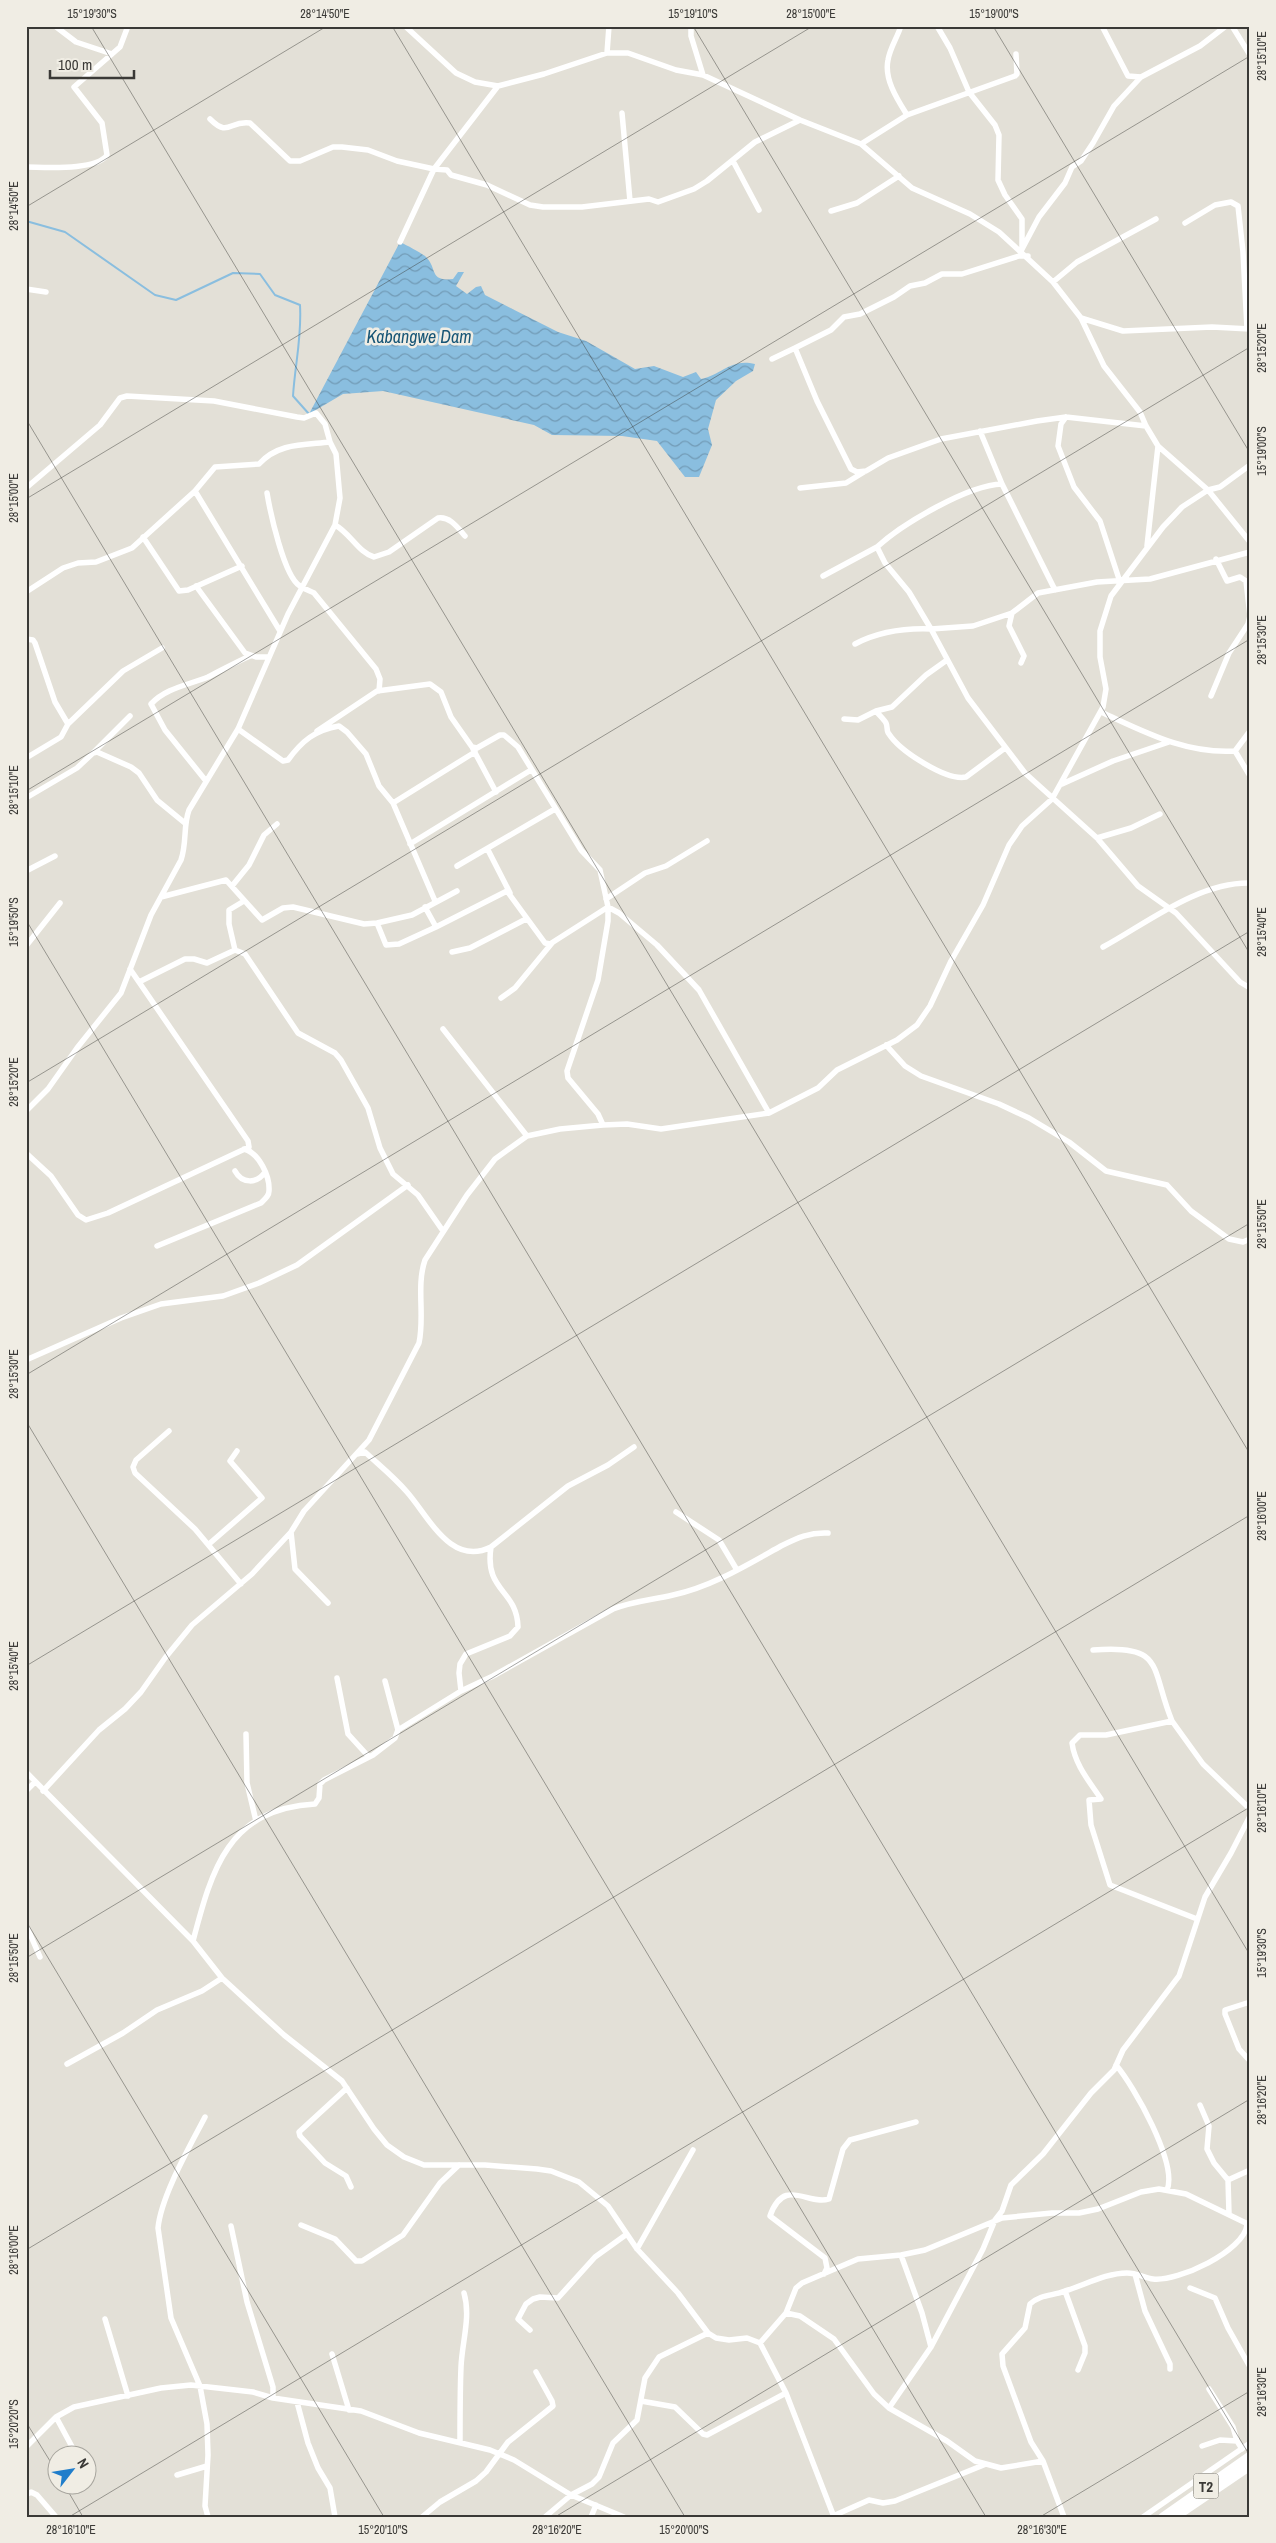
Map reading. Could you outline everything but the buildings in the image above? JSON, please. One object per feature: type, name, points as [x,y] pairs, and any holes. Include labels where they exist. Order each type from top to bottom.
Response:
[{"type":"main road","name":"T2","points":[[1163,2517],[1250,2456]]},
{"type":"main road","name":"T2","points":[[1175,2517],[1250,2466]]},
{"type":"street","points":[[55,26],[76,42],[112,54]]},
{"type":"street","points":[[26,167],[79,166],[104,159],[107,155],[102,123],[74,86],[120,46],[128,26]]},
{"type":"street","points":[[405,26],[456,73],[475,82],[498,86],[544,74],[607,53],[628,53],[676,70],[703,74],[800,120],[861,144],[912,188],[926,196],[970,214],[999,232],[1028,256],[1054,282],[1081,318],[1104,366],[1140,412],[1158,446],[1208,490],[1250,542]]},
{"type":"street","points":[[607,53],[608,26]]},
{"type":"street","points":[[691,26],[691,36],[703,74]]},
{"type":"street","points":[[901,26],[888,59],[887,67],[891,85],[906,115]]},
{"type":"street","points":[[938,26],[950,48],[969,92],[995,125],[999,135],[998,180],[1005,195],[1022,219],[1021,251]]},
{"type":"street","points":[[1102,26],[1128,76],[1141,77]]},
{"type":"street","points":[[1021,251],[1039,217],[1065,183],[1072,167],[1081,161],[1114,106],[1141,77],[1200,46],[1226,26]]},
{"type":"street","points":[[1232,26],[1250,55]]},
{"type":"street","points":[[861,144],[906,115],[1015,76],[1017,74],[1016,54]]},
{"type":"street","points":[[400,242],[434,169],[498,86]]},
{"type":"street","points":[[622,113],[630,201]]},
{"type":"street","points":[[210,119],[218,127],[224,129],[242,123],[250,124],[290,161],[300,161],[333,147],[368,150],[397,161],[447,170],[451,174],[487,185],[530,205],[543,207],[582,207],[649,199],[658,202],[694,189],[733,161],[755,142],[800,120]]},
{"type":"street","points":[[733,161],[759,210]]},
{"type":"street","points":[[831,211],[857,203],[899,176]]},
{"type":"street","points":[[1081,318],[1123,331],[1249,328],[1238,206],[1231,202],[1220,204],[1185,223]]},
{"type":"street","points":[[1054,282],[1078,262],[1156,219]]},
{"type":"street","points":[[772,359],[831,330],[844,317],[860,314],[894,297],[910,286],[926,283],[942,274],[962,274],[1019,256],[1028,256]]},
{"type":"street","points":[[26,289],[46,292]]},
{"type":"street","points":[[795,348],[817,400],[851,469],[857,472],[866,471]]},
{"type":"street","points":[[26,488],[100,425],[123,396],[214,401],[304,418],[314,412],[325,424],[330,442],[336,454],[340,498],[335,525],[280,631],[238,729],[189,810],[185,823],[184,851],[181,860],[151,915],[121,993],[111,1008],[77,1048],[48,1089],[26,1110]]},
{"type":"street","points":[[800,488],[846,483],[888,458],[942,439],[980,431],[1066,417],[1146,426]]},
{"type":"street","points":[[1066,417],[1061,424],[1058,446],[1074,487],[1100,521],[1121,580]]},
{"type":"street","points":[[980,431],[1002,484],[1055,590]]},
{"type":"street","points":[[26,592],[62,568],[78,563],[96,562],[132,548],[195,491],[215,467],[220,465],[249,466],[259,464],[266,457],[288,446],[330,442]]},
{"type":"street","points":[[1147,548],[1158,446]]},
{"type":"street","points":[[44,1791],[99,1730],[135,1698],[192,1625],[241,1584],[291,1532],[304,1511],[358,1454],[375,1429],[419,1343],[422,1330],[421,1271],[443,1231],[467,1195],[495,1159],[527,1136],[560,1129],[627,1124],[661,1129],[770,1113],[818,1088],[837,1070],[906,1034],[922,1019],[983,905],[1017,832],[1052,799],[1101,712],[1106,698],[1100,657],[1100,631],[1111,596],[1121,580],[1177,512],[1208,490],[1220,486],[1250,466]]},
{"type":"street","points":[[823,576],[877,547],[892,533],[932,510],[989,484],[1002,484]]},
{"type":"street","points":[[195,491],[280,631]]},
{"type":"street","points":[[267,493],[274,528],[293,578],[303,587],[314,593],[376,669],[380,679],[379,691]]},
{"type":"street","points":[[335,525],[343,529],[366,553],[374,557],[389,552],[438,518],[443,517],[454,523],[465,536]]},
{"type":"street","points":[[144,536],[179,591],[196,586],[242,566]]},
{"type":"street","points":[[877,547],[885,563],[909,592],[968,698],[1025,774],[1097,838],[1138,886],[1171,909],[1240,982],[1250,988]]},
{"type":"street","points":[[855,644],[872,636],[913,628],[973,626],[1012,613],[1029,598],[1055,590],[1121,580],[1137,581],[1150,579],[1250,552]]},
{"type":"street","points":[[1211,696],[1229,653],[1248,624],[1250,616],[1246,580],[1240,578],[1227,581],[1216,560]]},
{"type":"street","points":[[196,586],[240,647],[250,656]]},
{"type":"street","points":[[1012,613],[1009,626],[1024,656],[1021,663]]},
{"type":"street","points":[[26,639],[33,640],[35,643],[55,702],[68,724]]},
{"type":"street","points":[[26,758],[61,737],[68,724],[122,671],[162,648]]},
{"type":"street","points":[[206,781],[165,730],[151,704],[156,698],[174,688],[210,676],[250,656],[269,657]]},
{"type":"street","points":[[844,720],[858,720],[876,711],[892,707],[926,675],[947,660]]},
{"type":"street","points":[[238,729],[283,761],[288,760],[299,745],[379,691],[433,685],[441,692],[452,717],[474,750],[496,792]]},
{"type":"street","points":[[876,711],[886,723],[890,736],[922,763],[954,778],[966,777],[1006,748]]},
{"type":"street","points":[[1101,712],[1169,742],[1210,752],[1235,751]]},
{"type":"street","points":[[26,798],[77,768],[130,716]]},
{"type":"street","points":[[317,732],[339,726],[347,732],[366,754],[379,786],[393,803],[435,901]]},
{"type":"street","points":[[1235,751],[1250,731]]},
{"type":"street","points":[[393,803],[496,736],[504,735],[518,748],[555,809],[568,825],[581,850],[600,870],[608,907],[608,921],[598,980],[566,1071],[568,1078],[598,1114],[603,1125]]},
{"type":"street","points":[[1062,784],[1113,761],[1169,742]]},
{"type":"street","points":[[1235,751],[1250,776]]},
{"type":"street","points":[[93,752],[102,753],[131,767],[144,778],[157,800],[185,823]]},
{"type":"street","points":[[410,844],[532,770]]},
{"type":"street","points":[[457,866],[488,850],[555,809]]},
{"type":"street","points":[[1097,838],[1131,828],[1160,814]]},
{"type":"street","points":[[232,886],[248,865],[264,835],[277,824]]},
{"type":"street","points":[[606,899],[645,873],[666,866],[707,841]]},
{"type":"street","points":[[488,850],[526,919],[545,943],[552,943]]},
{"type":"street","points":[[26,871],[55,856]]},
{"type":"street","points":[[161,897],[226,880],[262,920],[283,908],[293,907],[364,924],[412,915],[435,901],[457,891]]},
{"type":"street","points":[[1103,947],[1142,922],[1171,909],[1224,886],[1250,882]]},
{"type":"street","points":[[377,923],[386,945],[399,944],[503,892],[511,893]]},
{"type":"street","points":[[235,950],[228,916],[229,910],[244,901]]},
{"type":"street","points":[[26,946],[60,903]]},
{"type":"street","points":[[425,907],[436,927]]},
{"type":"street","points":[[608,907],[619,913],[657,945],[699,990],[770,1113]]},
{"type":"street","points":[[501,998],[515,988],[552,943],[608,907]]},
{"type":"street","points":[[452,952],[470,948],[526,919]]},
{"type":"street","points":[[139,982],[186,959],[207,963],[235,950],[245,954],[298,1033],[335,1054],[341,1060],[368,1108],[384,1157],[393,1174],[408,1185],[422,1200],[443,1231]]},
{"type":"street","points":[[26,1153],[52,1176],[78,1215],[86,1220],[108,1212],[249,1146],[248,1141],[130,969]]},
{"type":"street","points":[[443,1029],[527,1136]]},
{"type":"street","points":[[886,1045],[906,1066],[921,1076],[998,1104],[1029,1118],[1069,1142],[1106,1171],[1167,1185],[1191,1211],[1229,1239],[1243,1242],[1250,1240]]},
{"type":"street","points":[[157,1246],[261,1203],[268,1197],[270,1189],[265,1172],[257,1157],[251,1151],[244,1149]]},
{"type":"street","points":[[235,1171],[242,1179],[252,1181],[262,1176],[265,1172]]},
{"type":"street","points":[[26,1360],[121,1318],[161,1304],[223,1296],[274,1277],[297,1265],[408,1185]]},
{"type":"street","points":[[169,1431],[136,1460],[133,1466],[135,1473],[209,1544],[241,1584]]},
{"type":"street","points":[[358,1454],[365,1452],[400,1484],[442,1538],[458,1549],[480,1553],[491,1548],[568,1486],[608,1465],[634,1447]]},
{"type":"street","points":[[209,1544],[262,1498],[230,1461],[238,1451]]},
{"type":"street","points":[[676,1512],[719,1540],[737,1570]]},
{"type":"street","points":[[291,1532],[295,1569],[328,1603]]},
{"type":"street","points":[[398,1730],[461,1691],[493,1676],[613,1609],[633,1601],[673,1595],[737,1570],[806,1534],[828,1533]]},
{"type":"street","points":[[461,1691],[460,1664],[466,1654],[510,1636],[518,1628],[518,1616],[512,1604],[491,1574],[488,1564],[491,1548]]},
{"type":"street","points":[[1093,1650],[1125,1648],[1152,1662],[1158,1672],[1172,1721],[1203,1764],[1250,1809]]},
{"type":"street","points":[[337,1678],[348,1734],[369,1757]]},
{"type":"street","points":[[193,1941],[217,1863],[223,1852],[240,1832],[256,1821],[300,1804],[315,1804],[319,1798],[320,1784],[324,1780],[369,1757],[395,1738],[398,1730],[385,1681]]},
{"type":"street","points":[[1172,1721],[1106,1735],[1080,1735],[1072,1743],[1073,1753],[1084,1776],[1101,1799],[1100,1801],[1089,1800],[1091,1825],[1110,1885],[1197,1919]]},
{"type":"street","points":[[246,1734],[247,1783],[256,1821]]},
{"type":"street","points":[[26,1772],[193,1941],[222,1978],[284,2035],[326,2067],[347,2088],[374,2130],[387,2145],[404,2158],[424,2165],[537,2169],[562,2175],[594,2192],[617,2217],[637,2248],[678,2293],[708,2333],[716,2338],[729,2340],[747,2338],[760,2343],[786,2393],[834,2516],[869,2500],[883,2503],[895,2500],[986,2464]]},
{"type":"street","points":[[26,1791],[35,1782]]},
{"type":"street","points":[[889,2408],[931,2347],[983,2249],[995,2220],[1002,2211],[1011,2185],[1043,2154],[1116,2065],[1123,2050],[1179,1976],[1205,1897],[1250,1816]]},
{"type":"street","points":[[26,1925],[40,1957]]},
{"type":"street","points":[[66,2064],[123,2033],[157,2010],[202,1991],[222,1978]]},
{"type":"street","points":[[1250,2002],[1225,2010],[1239,2049],[1250,2061]]},
{"type":"street","points":[[1116,2065],[1147,2114],[1170,2176],[1167,2190]]},
{"type":"street","points":[[347,2088],[299,2132],[300,2136],[325,2162],[346,2176],[350,2187]]},
{"type":"street","points":[[1200,2105],[1209,2126],[1207,2149],[1214,2163],[1228,2180],[1228,2214]]},
{"type":"street","points":[[205,2117],[183,2159],[159,2218],[158,2228],[171,2318],[200,2386],[207,2424],[205,2506],[208,2517]]},
{"type":"street","points":[[823,2275],[827,2268],[825,2258],[770,2216],[771,2211],[781,2199],[792,2195],[829,2200],[843,2149],[850,2140],[916,2122]]},
{"type":"street","points":[[637,2248],[693,2150]]},
{"type":"street","points":[[301,2225],[309,2230],[329,2235],[356,2261],[362,2261],[403,2234],[440,2183],[458,2165]]},
{"type":"street","points":[[1228,2180],[1250,2170]]},
{"type":"street","points":[[760,2343],[786,2314],[796,2288],[858,2259],[901,2255],[948,2242],[995,2220],[1020,2215],[1079,2213],[1098,2209],[1141,2192],[1167,2190],[1186,2194],[1248,2225],[1241,2241],[1224,2254],[1178,2276],[1153,2279],[1126,2273],[1102,2278],[1065,2292],[1046,2295],[1030,2304],[1025,2328],[1002,2354],[1009,2384],[1031,2442],[1043,2461],[1064,2517]]},
{"type":"street","points":[[231,2226],[247,2302],[273,2387],[273,2398]]},
{"type":"street","points":[[530,2330],[518,2319],[526,2304],[540,2297],[558,2298],[595,2257],[628,2234]]},
{"type":"street","points":[[901,2255],[922,2313],[931,2347]]},
{"type":"street","points":[[1134,2274],[1145,2311],[1170,2364],[1170,2370]]},
{"type":"street","points":[[1190,2288],[1215,2298],[1228,2328],[1250,2367]]},
{"type":"street","points":[[1065,2292],[1085,2346],[1085,2354],[1078,2370]]},
{"type":"street","points":[[460,2442],[461,2366],[466,2318],[464,2293]]},
{"type":"street","points":[[786,2314],[800,2316],[834,2339],[874,2394],[889,2408],[975,2461],[1001,2468],[1043,2461]]},
{"type":"street","points":[[105,2319],[128,2396]]},
{"type":"street","points":[[545,2517],[572,2495],[592,2484],[599,2477],[613,2443],[637,2420],[645,2378],[659,2357],[708,2333]]},
{"type":"street","points":[[332,2354],[349,2410]]},
{"type":"street","points":[[422,2517],[440,2502],[476,2481],[486,2472],[508,2442],[553,2406],[536,2372]]},
{"type":"street","points":[[26,2448],[56,2416],[74,2407],[161,2388],[200,2386],[253,2392],[273,2398],[361,2411],[419,2434],[460,2442],[499,2453],[572,2495],[624,2517]]},
{"type":"street","points":[[1209,2389],[1233,2427],[1237,2441],[1242,2449]]},
{"type":"street","points":[[641,2401],[675,2407],[703,2434],[707,2435],[786,2393]]},
{"type":"street","points":[[297,2402],[308,2443],[318,2468],[330,2488],[335,2517]]},
{"type":"street","points":[[56,2416],[72,2446]]},
{"type":"street","points":[[1202,2446],[1220,2440],[1237,2441]]},
{"type":"street","points":[[1143,2517],[1250,2443]]},
{"type":"street","points":[[177,2475],[207,2466]]},
{"type":"street","points":[[26,2495],[31,2492],[37,2495],[56,2517]]},
{"type":"street","points":[[591,2517],[596,2505]]},
{"type":"water","name":"Kabangwe Dam","points":[[400,242],[425,256],[429,260],[434,273],[440,278],[453,279],[458,272],[464,272],[456,286],[467,294],[476,287],[481,286],[485,295],[558,332],[586,341],[635,369],[654,366],[683,377],[696,372],[701,379],[740,363],[755,364],[753,371],[736,381],[716,400],[708,429],[712,445],[699,477],[685,477],[657,441],[622,436],[552,435],[534,425],[383,391],[343,394],[309,414]]},
{"type":"waterway","points":[[26,221],[65,232],[155,295],[176,300],[233,273],[260,274],[275,295],[300,305],[299,339],[293,396],[309,414]]}]
